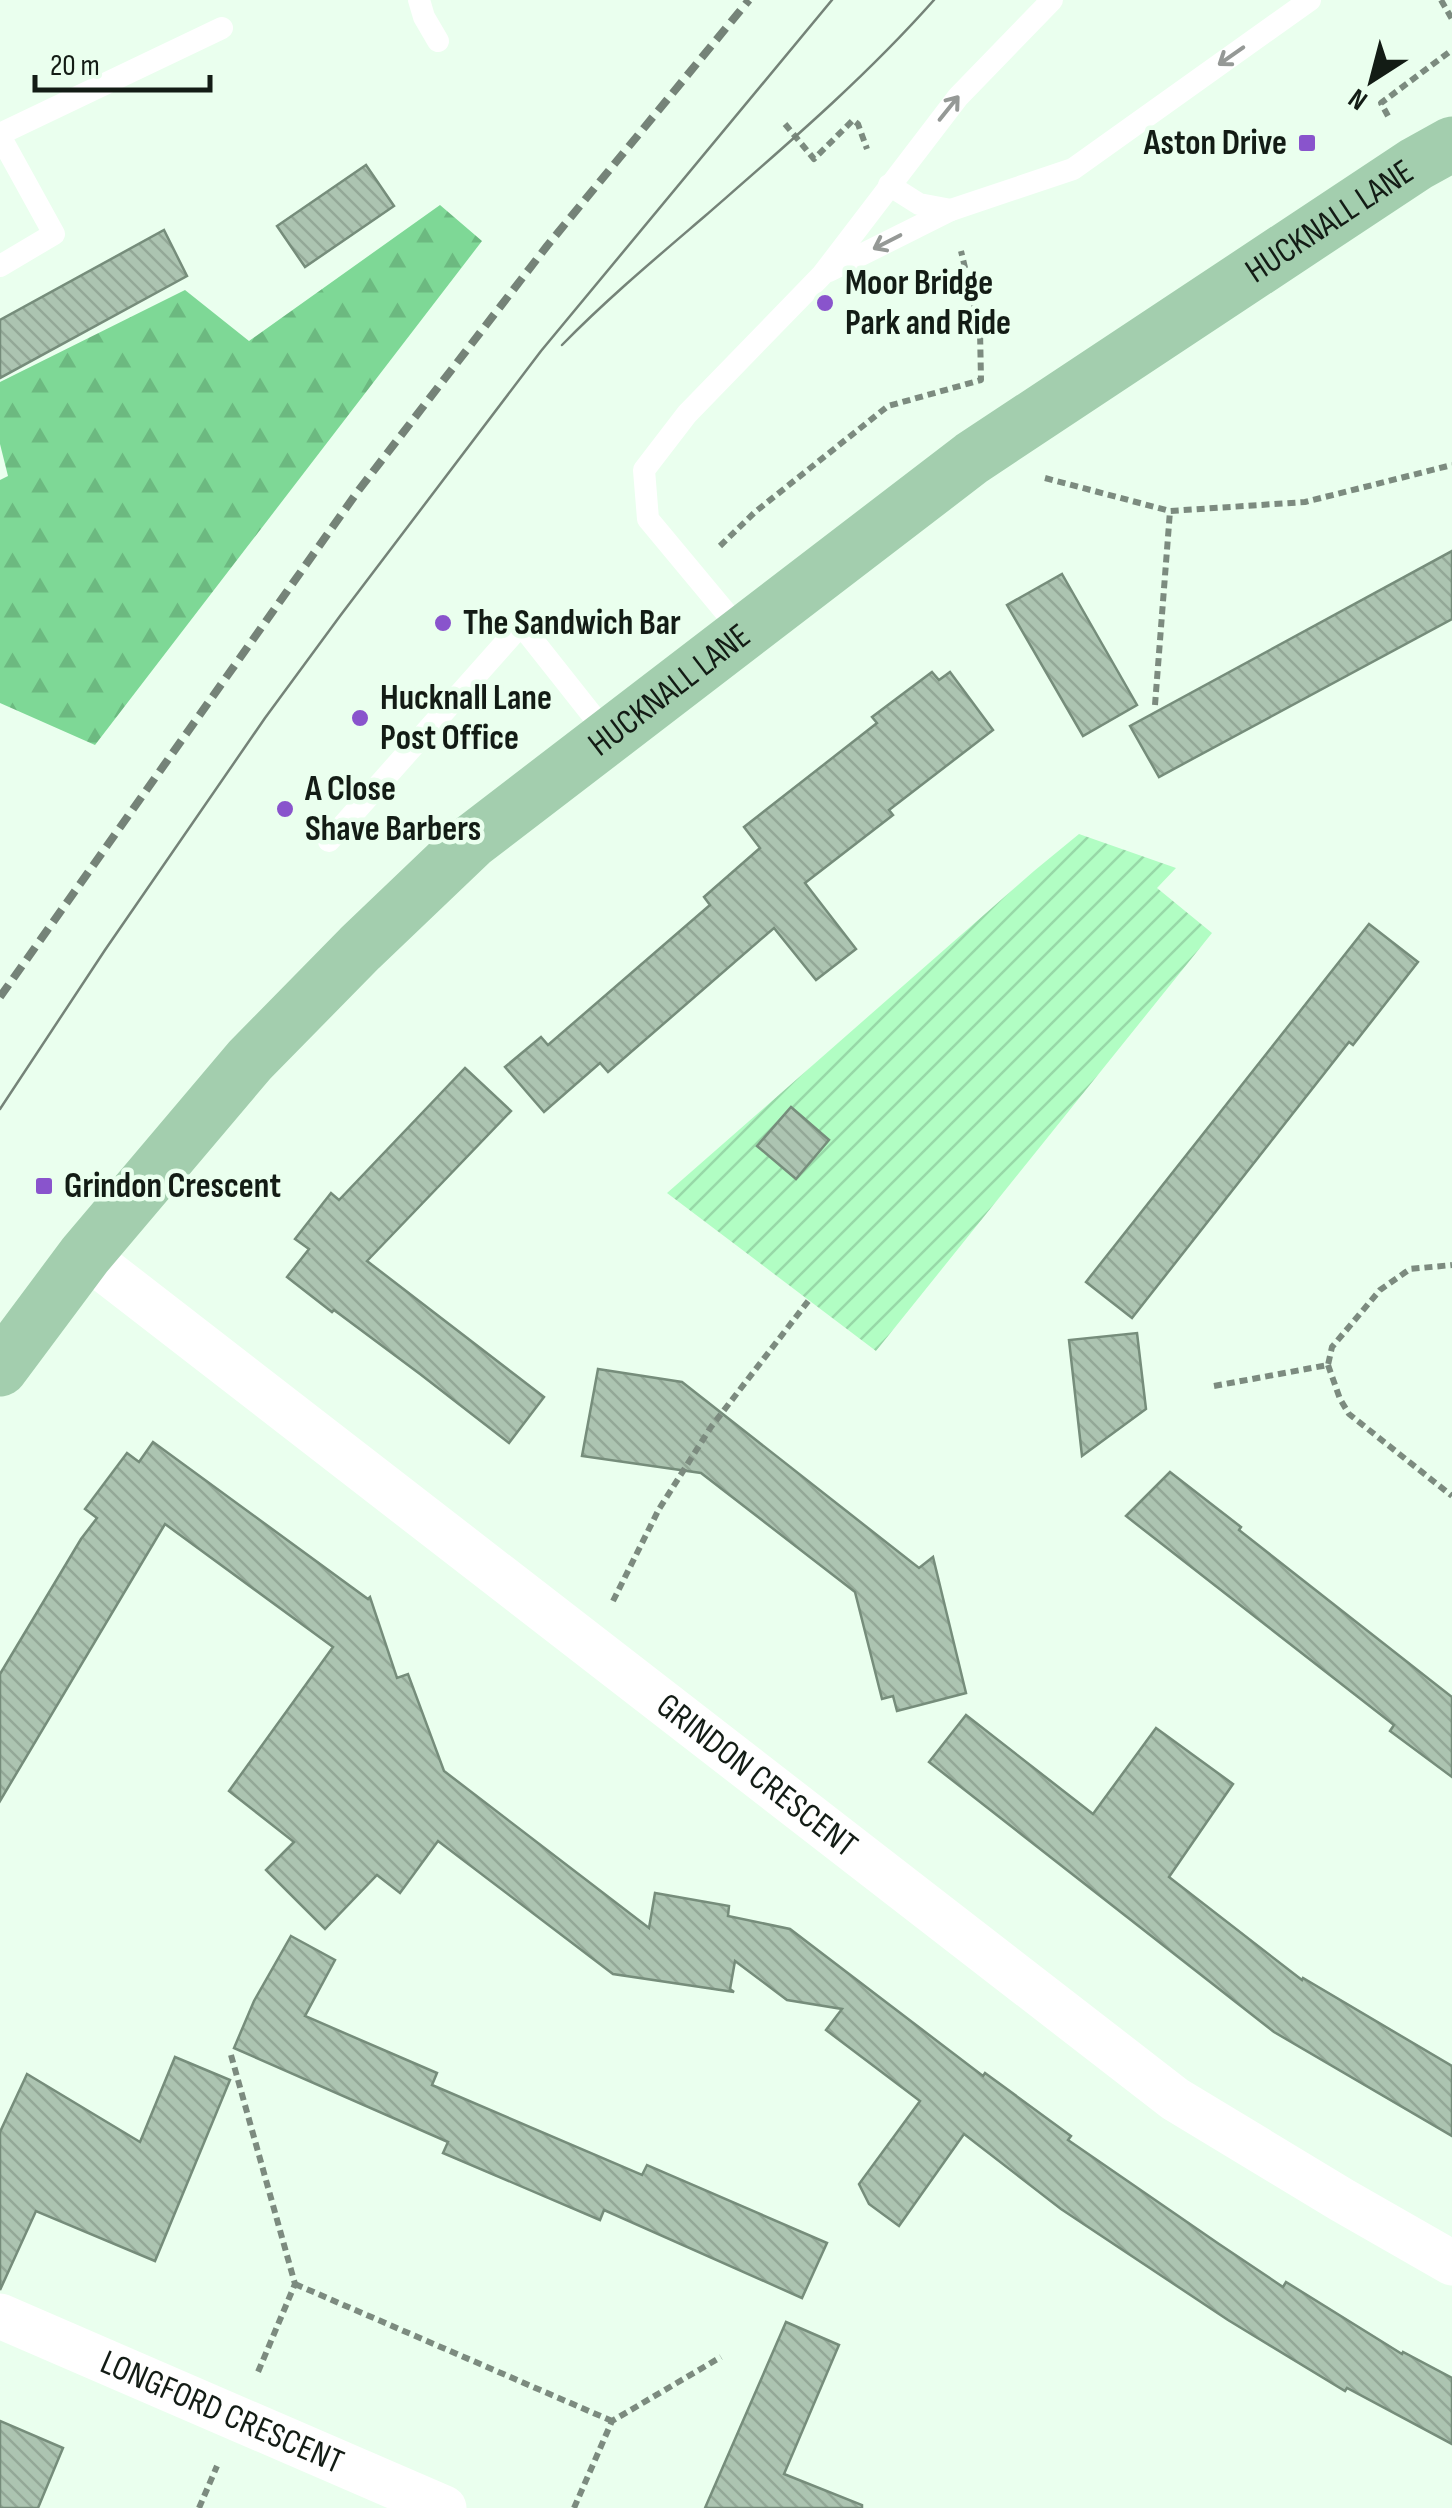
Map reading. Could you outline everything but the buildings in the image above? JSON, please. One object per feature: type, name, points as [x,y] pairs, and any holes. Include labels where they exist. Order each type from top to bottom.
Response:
[{"type":"main road","name":"HUCKNALL LANE","points":[[0,1369],[85,1255],[250,1060],[472,842],[972,458],[1452,144]]},
{"type":"street","name":"GRINDON CRESCENT","points":[[85,1255],[1175,2098],[1452,2263]]},
{"type":"street","name":"LONGFORD CRESCENT","points":[[0,2316],[444,2508]]},
{"type":"lane","points":[[419,0],[438,41]]},
{"type":"lane","points":[[742,632],[648,519],[644,470],[687,414],[822,275],[958,97],[1052,0]]},
{"type":"lane","points":[[822,275],[952,210],[1073,169],[1310,0]]},
{"type":"lane","points":[[0,266],[54,234],[0,135],[222,28]]},
{"type":"lane","points":[[889,185],[919,204],[952,210]]},
{"type":"lane","points":[[330,841],[521,625],[608,735]]},
{"type":"path","points":[[1441,0],[1452,18]]},
{"type":"path","points":[[785,124],[814,159],[853,120],[858,124],[865,148],[908,160]]},
{"type":"path","points":[[693,572],[755,512],[888,406],[982,380],[980,330],[952,210]]},
{"type":"path","points":[[972,458],[1170,511],[1305,502],[1452,466]]},
{"type":"path","points":[[1155,705],[1170,511]]},
{"type":"path","points":[[1452,1265],[1410,1269],[1380,1290],[1332,1347],[1328,1364],[1349,1414],[1452,1496]]},
{"type":"path","points":[[592,1647],[659,1509],[711,1427],[809,1300]]},
{"type":"path","points":[[1214,1386],[1328,1364]]},
{"type":"path","points":[[231,2055],[296,2284],[238,2418]]},
{"type":"path","points":[[296,2284],[612,2421]]},
{"type":"path","points":[[574,2508],[612,2421],[722,2356]]},
{"type":"green space","points":[[440,205],[482,241],[95,745],[0,703],[0,480],[8,476],[0,444],[0,382],[185,290],[249,341]]},
{"type":"green space","points":[[1079,834],[1176,868],[1157,888],[1212,933],[876,1351],[667,1193]]},
{"type":"tram line","points":[[0,1109],[105,950],[340,616],[541,351],[832,0]]},
{"type":"tram line","points":[[562,345],[823,112],[934,0]]},
{"type":"railway","points":[[0,997],[358,491],[547,246],[749,0]]},
{"type":"place","name":"Aston Drive","points":[[1307,143]]},
{"type":"place","name":"Moor Bridge Park and Ride","points":[[825,303]]},
{"type":"place","name":"The Sandwich Bar","points":[[443,623]]},
{"type":"place","name":"Hucknall Lane Post Office","points":[[360,718]]},
{"type":"place","name":"A Close Shave Barbers","points":[[285,809]]},
{"type":"place","name":"Grindon Crescent","points":[[44,1186]]}]
